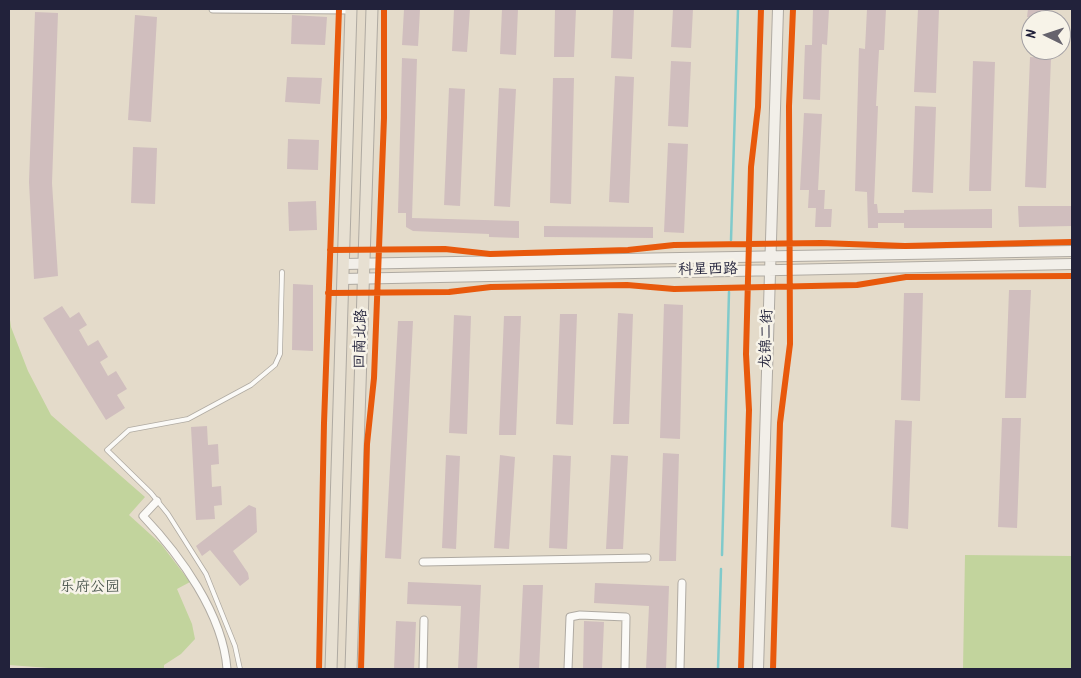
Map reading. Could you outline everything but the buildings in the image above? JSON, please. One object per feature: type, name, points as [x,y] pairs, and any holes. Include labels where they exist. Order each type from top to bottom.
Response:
[{"type":"main road","name":"回南北路","points":[[331,669],[351,9]]},
{"type":"main road","name":"回南北路","points":[[351,669],[372,9]]},
{"type":"street","points":[[213,9],[351,9]]},
{"type":"street","name":"龙锦二街","points":[[758,669],[778,9]]},
{"type":"street","name":"科星西路","points":[[344,264],[1072,251]]},
{"type":"street","name":"科星西路","points":[[343,278],[1072,264]]},
{"type":"street","points":[[157,501],[143,516],[173,549],[190,573],[218,632],[227,669]]},
{"type":"street","points":[[423,562],[647,558]]},
{"type":"street","points":[[680,669],[682,583]]},
{"type":"street","points":[[568,669],[570,617],[580,615],[626,617],[625,669]]},
{"type":"street","points":[[423,669],[424,620]]},
{"type":"lane","points":[[240,669],[236,646],[206,574],[157,501],[107,450],[129,430],[188,420],[251,385],[275,365],[280,354],[282,272]]},
{"type":"green space","name":"乐府公园","points":[[9,313],[11,327],[28,371],[51,415],[145,497],[129,515],[161,544],[190,582],[177,589],[192,624],[195,639],[181,654],[164,665],[164,669],[62,669],[9,665]]},
{"type":"green space","points":[[965,555],[1072,556],[1072,669],[963,669]]},
{"type":"waterway","points":[[731,240],[738,9]]},
{"type":"waterway","points":[[722,555],[729,292]]},
{"type":"waterway","points":[[718,669],[721,569]]},
{"type":"cycle path","points":[[319,669],[324,423],[339,9]]},
{"type":"cycle path","points":[[361,669],[367,444],[374,378],[384,118],[384,9]]},
{"type":"cycle path","points":[[741,669],[749,410],[746,354],[751,167],[758,107],[761,9]]},
{"type":"cycle path","points":[[773,669],[780,423],[790,344],[789,106],[793,9]]},
{"type":"cycle path","points":[[330,250],[445,249],[490,254],[628,250],[674,245],[821,243],[905,246],[1072,242]]},
{"type":"cycle path","points":[[328,293],[449,292],[491,287],[627,285],[674,289],[857,285],[906,277],[1072,276]]}]
